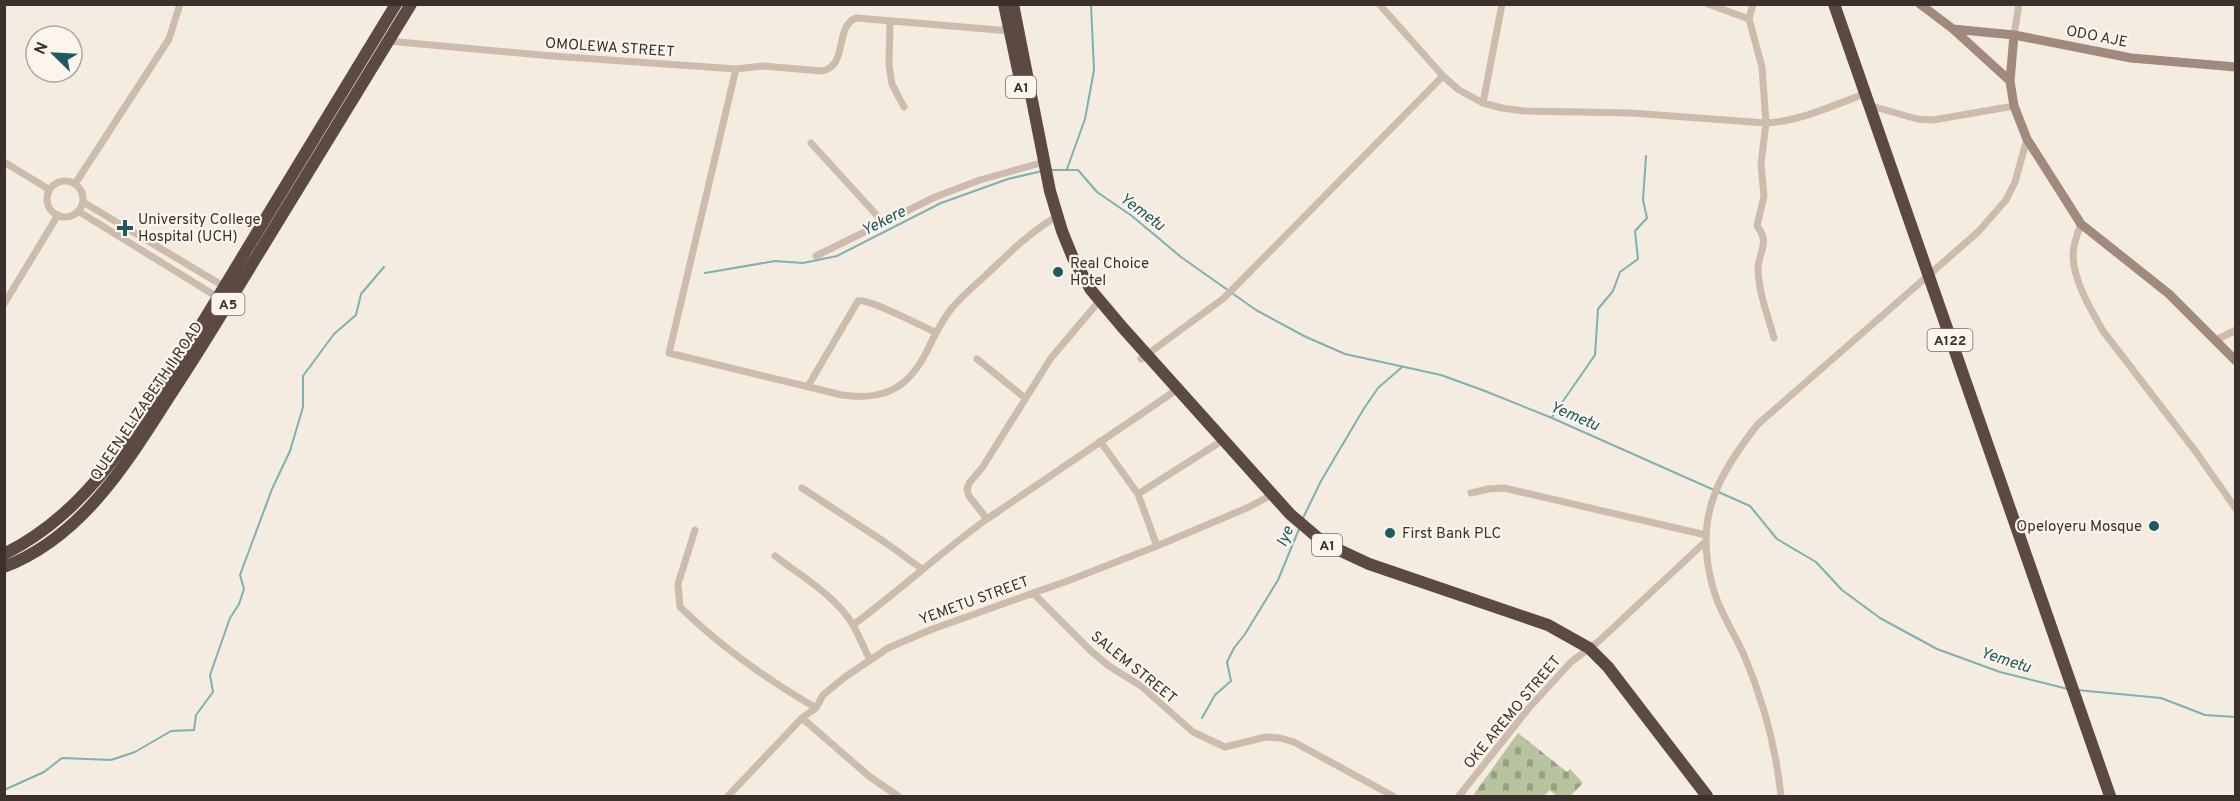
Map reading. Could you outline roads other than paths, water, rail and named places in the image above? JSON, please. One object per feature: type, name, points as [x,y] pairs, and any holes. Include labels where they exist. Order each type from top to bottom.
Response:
[{"type":"highway","name":"QUEEN ELIZABETH II ROAD","points":[[230,290],[396,4]]},
{"type":"highway","name":"QUEEN ELIZABETH II ROAD","points":[[4,567],[29,556],[71,526],[94,503],[411,4]]},
{"type":"highway","name":"A1","points":[[1004,4],[1014,31],[1051,219],[1077,281],[1095,306],[1268,495]]},
{"type":"highway","name":"A1","points":[[1013,4],[1014,31]]},
{"type":"highway","name":"A122","points":[[1833,4],[1930,273]]},
{"type":"highway","name":"A122","points":[[1841,4],[1930,273],[2081,706],[2116,796]]},
{"type":"highway","name":"A1","points":[[1042,170],[1062,231],[1082,276],[1100,302],[1172,393],[1217,444],[1268,495],[1311,533],[1337,551],[1548,625],[1586,650],[1608,668],[1707,796]]},
{"type":"highway","name":"QUEEN ELIZABETH II ROAD","points":[[4,554],[33,539],[62,517],[127,451]]},
{"type":"highway","name":"A1","points":[[1586,650],[1697,796]]},
{"type":"highway","name":"A122","points":[[2081,706],[2109,796]]},
{"type":"street","points":[[75,184],[169,39],[180,4]]},
{"type":"street","points":[[1379,4],[1443,76],[1459,90],[1483,103],[1502,108],[1524,111],[1631,113],[1766,123],[1809,115],[1864,94]]},
{"type":"street","points":[[1483,103],[1502,4]]},
{"type":"street","points":[[1708,4],[1749,19]]},
{"type":"street","points":[[1754,4],[1749,19],[1762,67],[1766,123],[1761,164],[1764,196],[1757,226],[1763,233],[1764,244],[1758,267],[1760,288],[1774,338]]},
{"type":"street","points":[[1920,4],[2010,81]]},
{"type":"street","points":[[2019,4],[2010,81],[2014,106],[2027,139],[2081,224],[2169,294],[2235,361]]},
{"type":"street","name":"OMOLEWA STREET","points":[[388,41],[736,69],[763,66],[822,71],[830,70],[835,65],[851,19],[890,21]]},
{"type":"street","points":[[904,107],[892,84],[889,65],[890,21],[1014,31]]},
{"type":"street","name":"ODO AJE","points":[[1953,30],[2014,35],[2131,58],[2235,67]]},
{"type":"street","points":[[736,69],[669,353],[859,398],[877,397],[888,393],[919,366],[935,332],[954,306],[1024,239],[1051,219]]},
{"type":"street","points":[[1144,357],[1224,298],[1443,76]]},
{"type":"street","points":[[1875,106],[1917,119],[1933,120],[2014,106]]},
{"type":"street","points":[[1781,796],[1775,750],[1769,727],[1744,655],[1723,614],[1712,585],[1706,538],[1713,497],[1732,457],[1758,424],[1978,232],[2006,200],[2015,182],[2027,139]]},
{"type":"street","points":[[812,143],[883,222]]},
{"type":"street","points":[[4,162],[50,190]]},
{"type":"street","points":[[816,256],[935,197],[980,180],[1042,170]]},
{"type":"street","points":[[61,182],[75,184],[82,193],[83,202],[78,211],[68,217],[58,215],[49,206],[50,190],[61,182]]},
{"type":"street","points":[[83,202],[230,290]]},
{"type":"street","points":[[78,211],[223,301]]},
{"type":"street","points":[[4,304],[58,215]]},
{"type":"street","points":[[2081,224],[2073,258],[2091,311],[2103,331],[2196,452],[2235,509]]},
{"type":"street","points":[[149,255],[155,244]]},
{"type":"street","points":[[808,386],[858,301],[863,300],[875,304],[935,332]]},
{"type":"street","points":[[987,519],[967,490],[1051,358],[1095,306]]},
{"type":"street","points":[[2216,340],[2235,330]]},
{"type":"street","points":[[978,359],[1025,398]]},
{"type":"street","points":[[853,625],[987,519],[1172,393]]},
{"type":"street","points":[[1100,441],[1138,494],[1157,546]]},
{"type":"street","points":[[1138,494],[1217,444]]},
{"type":"street","points":[[1471,493],[1504,488],[1706,538]]},
{"type":"street","points":[[802,489],[922,569]]},
{"type":"street","name":"YEMETU STREET","points":[[728,796],[802,718],[816,708],[823,695],[888,648],[930,630],[1157,546],[1249,507],[1268,495]]},
{"type":"street","points":[[695,530],[678,584],[680,607],[723,647],[775,685],[816,708]]},
{"type":"street","name":"OKE AREMO STREET","points":[[1463,795],[1528,709],[1586,650],[1706,538]]},
{"type":"street","points":[[776,556],[828,597],[853,625],[870,660]]},
{"type":"street","name":"SALEM STREET","points":[[1033,592],[1108,666],[1141,686],[1193,732],[1226,747],[1266,737],[1294,742],[1393,796]]},
{"type":"street","points":[[802,718],[870,777],[898,796]]},
{"type":"waterway","name":"Yemetu","points":[[1067,169],[1085,119],[1094,70],[1091,4]]},
{"type":"waterway","points":[[1552,417],[1595,355],[1598,309],[1613,291],[1620,272],[1638,259],[1635,231],[1647,218],[1643,200],[1646,156]]},
{"type":"waterway","name":"Yemetu","points":[[1050,170],[1078,170],[1097,192],[1132,216],[1181,257],[1256,310],[1304,336],[1345,354],[1441,375],[1485,391],[1552,418],[1750,506],[1777,539],[1816,562],[1842,590],[1880,618],[1937,649],[2000,672],[2068,689]]},
{"type":"waterway","name":"Yekere","points":[[705,273],[775,261],[803,263],[837,256],[941,203],[1008,179],[1042,171]]},
{"type":"waterway","points":[[4,790],[44,772],[62,758],[111,760],[135,752],[171,731],[194,730],[196,715],[213,692],[210,675],[230,618],[239,604],[244,589],[240,575],[272,489],[290,451],[303,407],[303,376],[334,334],[356,315],[361,294],[384,267]]},
{"type":"waterway","name":"Iye","points":[[1303,518],[1321,481],[1363,410],[1378,388],[1401,368]]},
{"type":"waterway","name":"Iye","points":[[1202,718],[1215,695],[1231,681],[1227,662],[1278,580],[1299,529]]},
{"type":"waterway","name":"Yemetu","points":[[2077,690],[2161,698],[2205,715],[2236,717]]},
{"type":"place","name":"University College Hospital (UCH)","points":[[125,228]]},
{"type":"place","name":"Real Choice Hotel","points":[[1058,272]]},
{"type":"place","name":"Opeloyeru Mosque","points":[[2154,526]]},
{"type":"place","name":"First Bank PLC","points":[[1390,533]]}]
